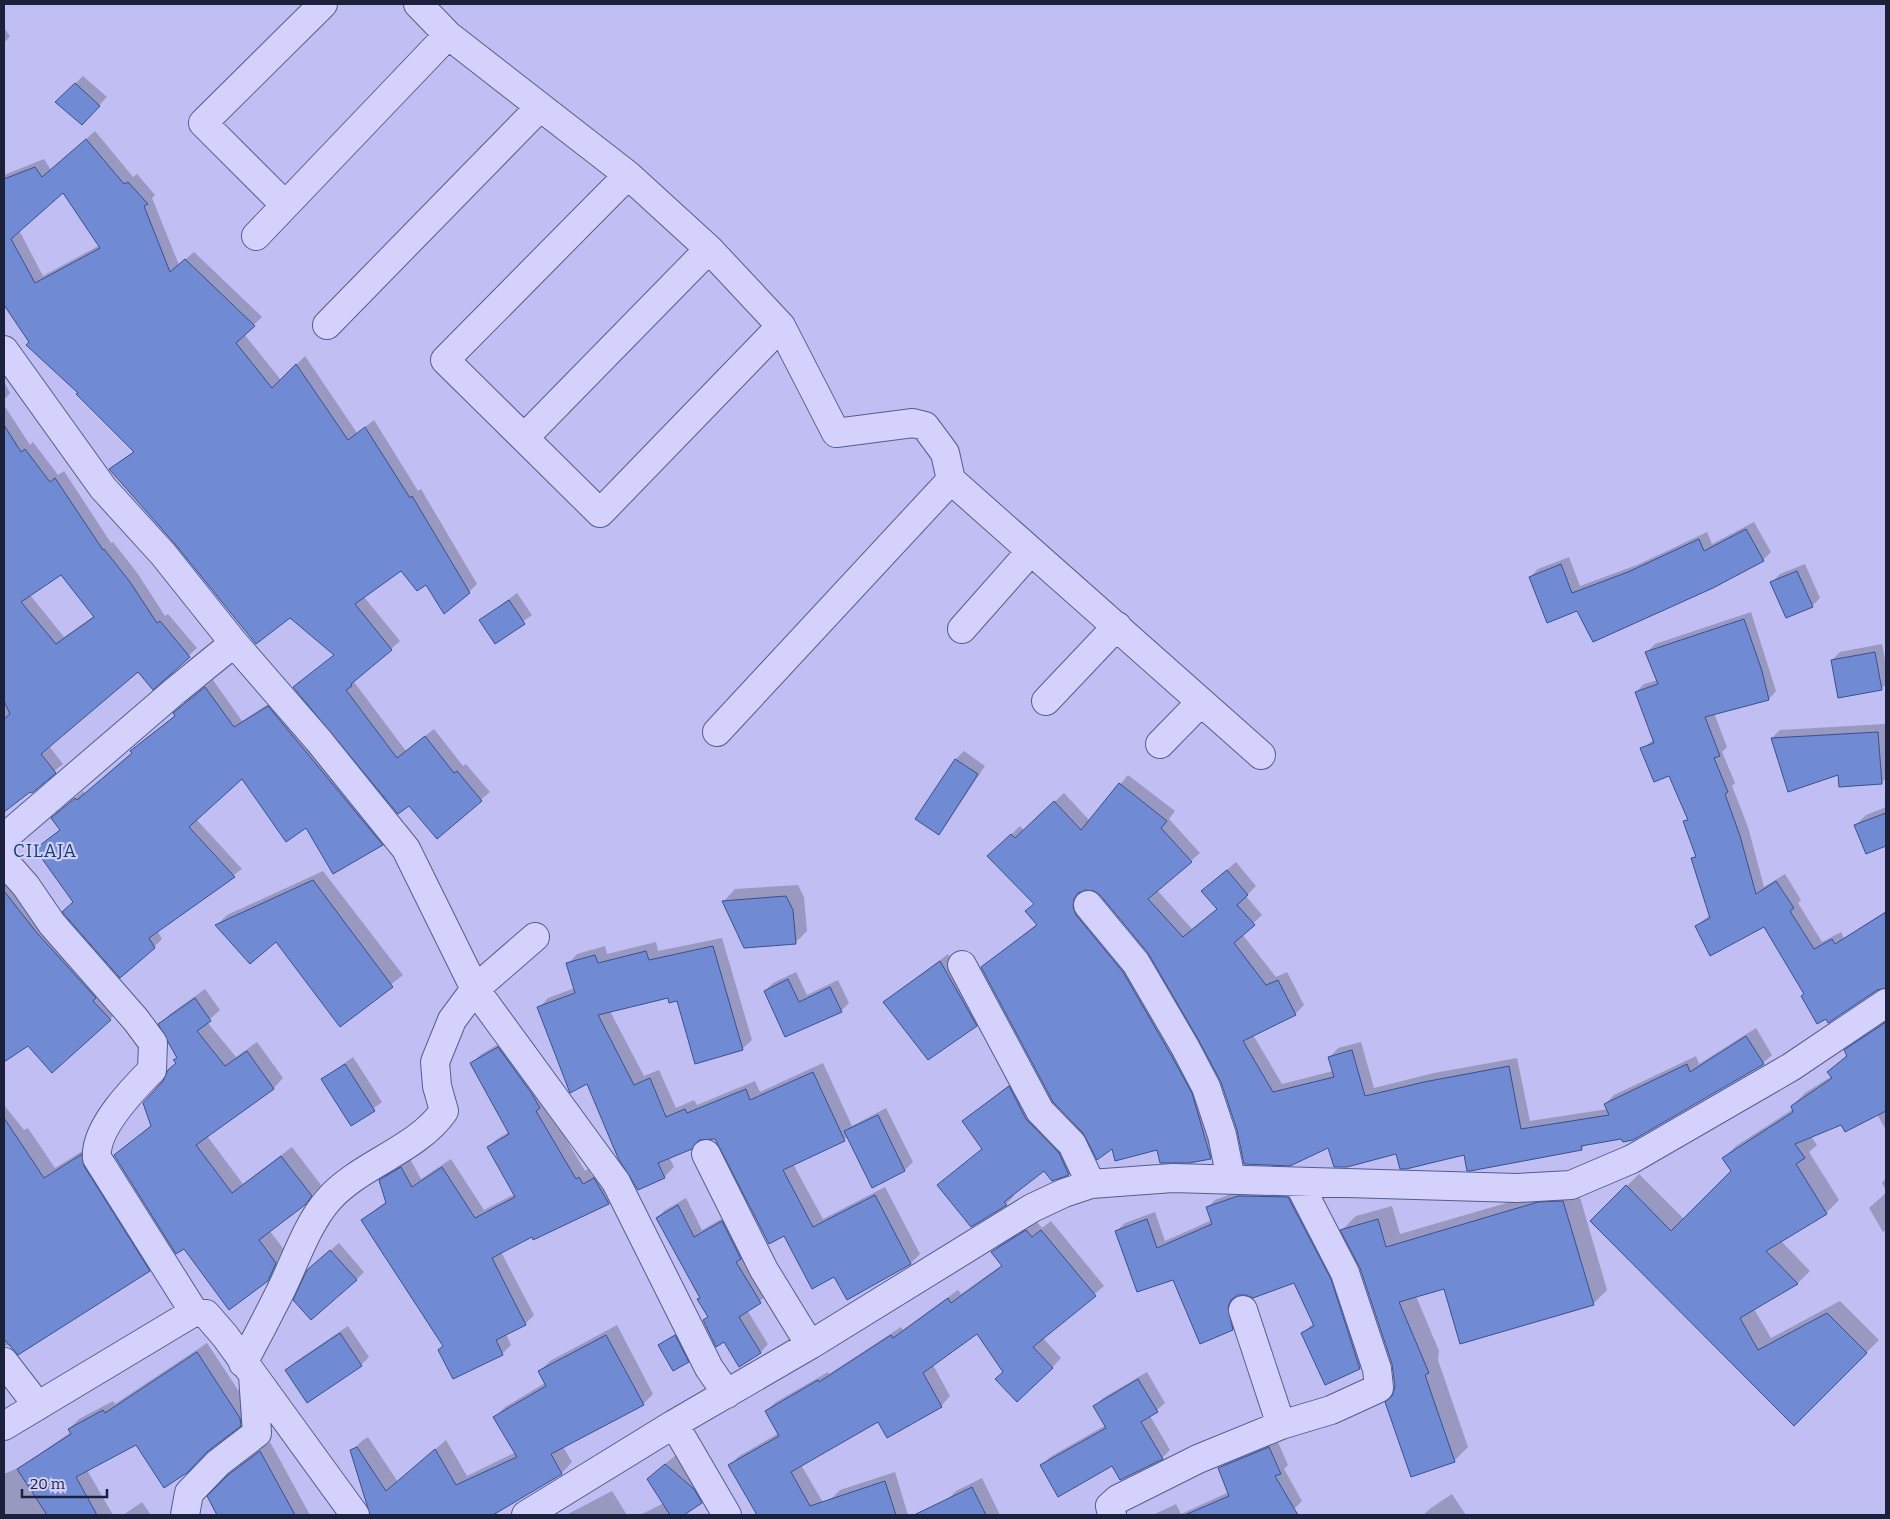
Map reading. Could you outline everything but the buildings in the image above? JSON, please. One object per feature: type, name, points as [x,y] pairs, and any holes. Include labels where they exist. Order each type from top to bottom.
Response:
[{"type":"street","points":[[285,205],[203,123],[323,4]]},
{"type":"street","points":[[418,4],[448,35],[628,176],[709,249],[781,326],[836,433],[913,423],[925,426],[945,453],[951,480],[1030,552],[1118,626],[1261,755]]},
{"type":"street","points":[[256,236],[448,35]]},
{"type":"street","points":[[327,325],[540,107]]},
{"type":"street","points":[[628,176],[445,360],[600,513],[781,326]]},
{"type":"street","points":[[524,438],[709,249]]},
{"type":"street","points":[[4,350],[103,488],[163,554],[234,644],[319,741],[406,849],[474,988],[616,1182],[709,1368],[727,1394]]},
{"type":"street","points":[[718,732],[951,480]]},
{"type":"street","points":[[962,629],[1030,552]]},
{"type":"street","points":[[1046,701],[1118,626]]},
{"type":"street","points":[[4,838],[160,703],[234,644]]},
{"type":"street","points":[[1160,744],[1201,702]]},
{"type":"street","points":[[4,861],[26,886],[52,924],[136,1020],[153,1043],[152,1070],[128,1094],[105,1129],[97,1158],[194,1312]]},
{"type":"street","points":[[1088,905],[1136,963],[1185,1047],[1206,1088],[1222,1135],[1231,1180]]},
{"type":"street","points":[[185,1515],[189,1493],[218,1463],[257,1434],[248,1369],[306,1236],[330,1198],[362,1172],[425,1131],[444,1111],[437,1086],[435,1062],[452,1020],[474,988],[535,937]]},
{"type":"street","points":[[962,964],[1040,1111],[1072,1144],[1091,1184]]},
{"type":"street","points":[[526,1515],[674,1424],[810,1346],[1032,1208],[1064,1193],[1091,1184],[1174,1178],[1517,1188],[1571,1185],[1640,1154],[1791,1067],[1886,1003]]},
{"type":"street","points":[[706,1154],[764,1270],[810,1346]]},
{"type":"street","points":[[1112,1515],[1110,1506],[1118,1499],[1198,1459],[1281,1425],[1331,1410],[1380,1388],[1377,1369],[1345,1274],[1298,1182]]},
{"type":"street","points":[[1243,1310],[1281,1425]]},
{"type":"street","points":[[4,1426],[194,1312],[206,1314],[225,1336],[355,1515]]},
{"type":"street","points":[[4,1362],[38,1406]]},
{"type":"street","points":[[674,1424],[727,1515]]},
{"type":"district","name":"CILAJA","points":[[45,851]]}]
